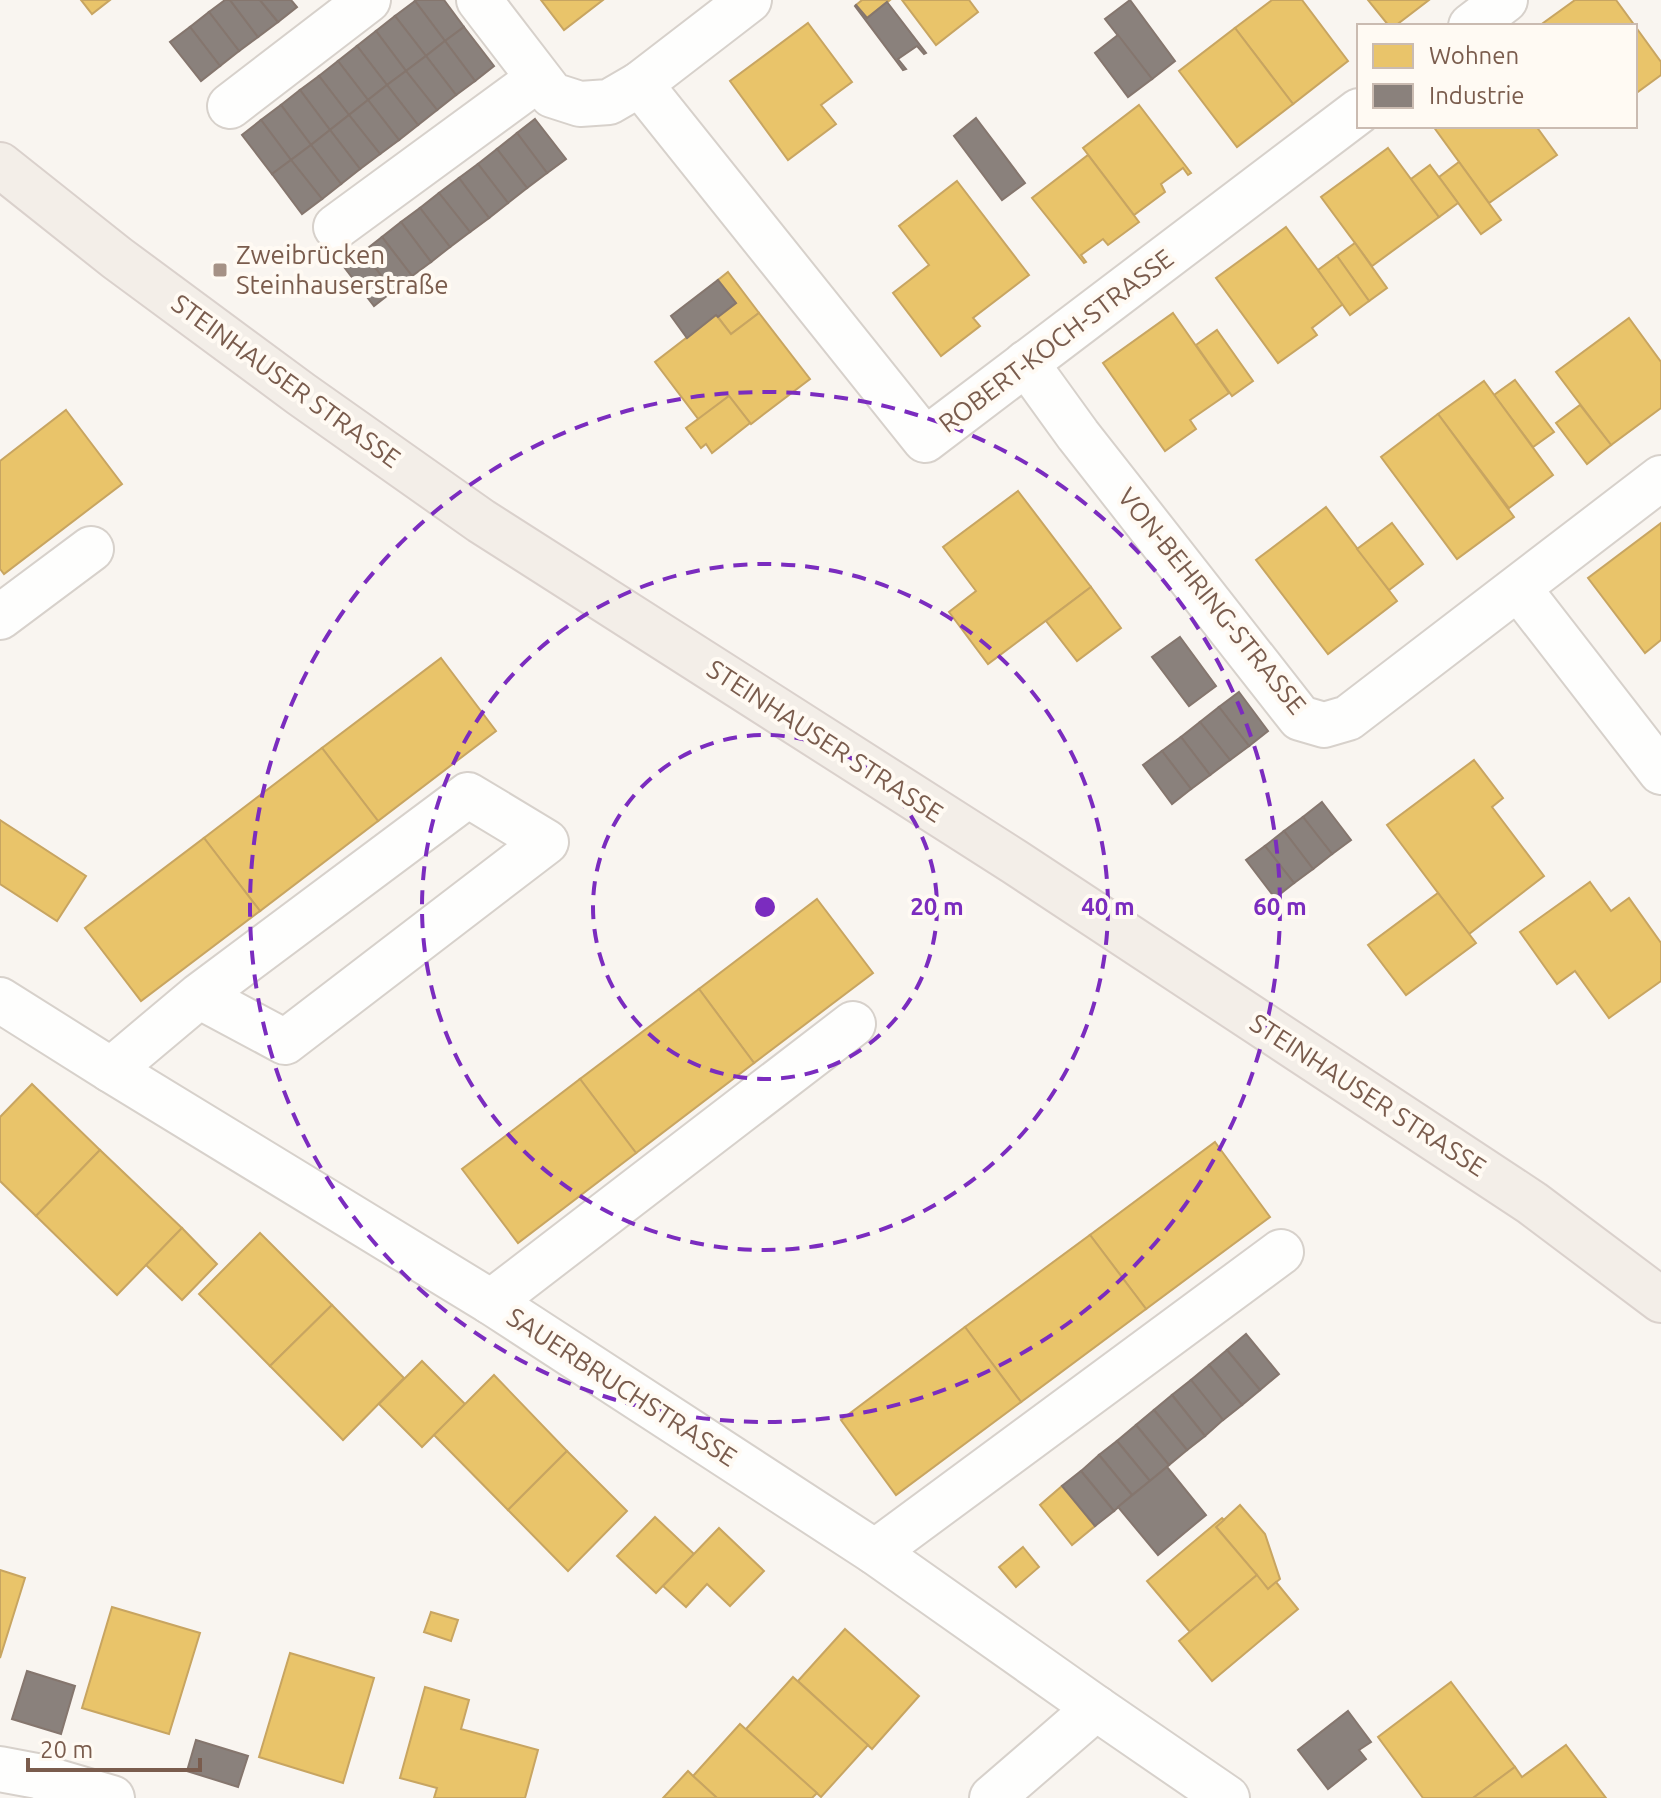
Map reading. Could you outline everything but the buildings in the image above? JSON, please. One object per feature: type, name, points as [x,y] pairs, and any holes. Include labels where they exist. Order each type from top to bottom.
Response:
[{"type":"main road","name":"STEINHAUSER STRASSE","points":[[0,165],[117,258],[481,521],[1015,862],[1532,1203],[1661,1300]]},
{"type":"street","points":[[230,106],[368,0]]},
{"type":"street","points":[[479,0],[552,95],[580,104],[609,102],[640,84],[749,0]]},
{"type":"street","points":[[1474,24],[1505,0]]},
{"type":"street","points":[[336,227],[538,79]]},
{"type":"street","name":"ROBERT-KOCH-STRASSE","points":[[640,84],[925,440],[1357,113]]},
{"type":"street","name":"VON-BEHRING-STRASSE","points":[[1026,363],[1078,435],[1300,718],[1324,725],[1348,718],[1661,478]]},
{"type":"street","points":[[0,617],[91,549]]},
{"type":"street","points":[[1519,589],[1661,772]]},
{"type":"street","points":[[111,1070],[199,996],[468,795],[546,842],[285,1042],[199,996]]},
{"type":"street","name":"SAUERBRUCHSTRASSE","points":[[0,1000],[491,1302],[875,1552],[1227,1798]]},
{"type":"street","points":[[491,1302],[853,1024]]},
{"type":"street","points":[[875,1552],[1281,1252]]},
{"type":"street","points":[[992,1798],[1096,1708]]},
{"type":"street","points":[[0,1769],[37,1776],[112,1798]]},
{"type":"place","name":"Zweibrücken Steinhauserstraße","points":[[220,270]]}]
